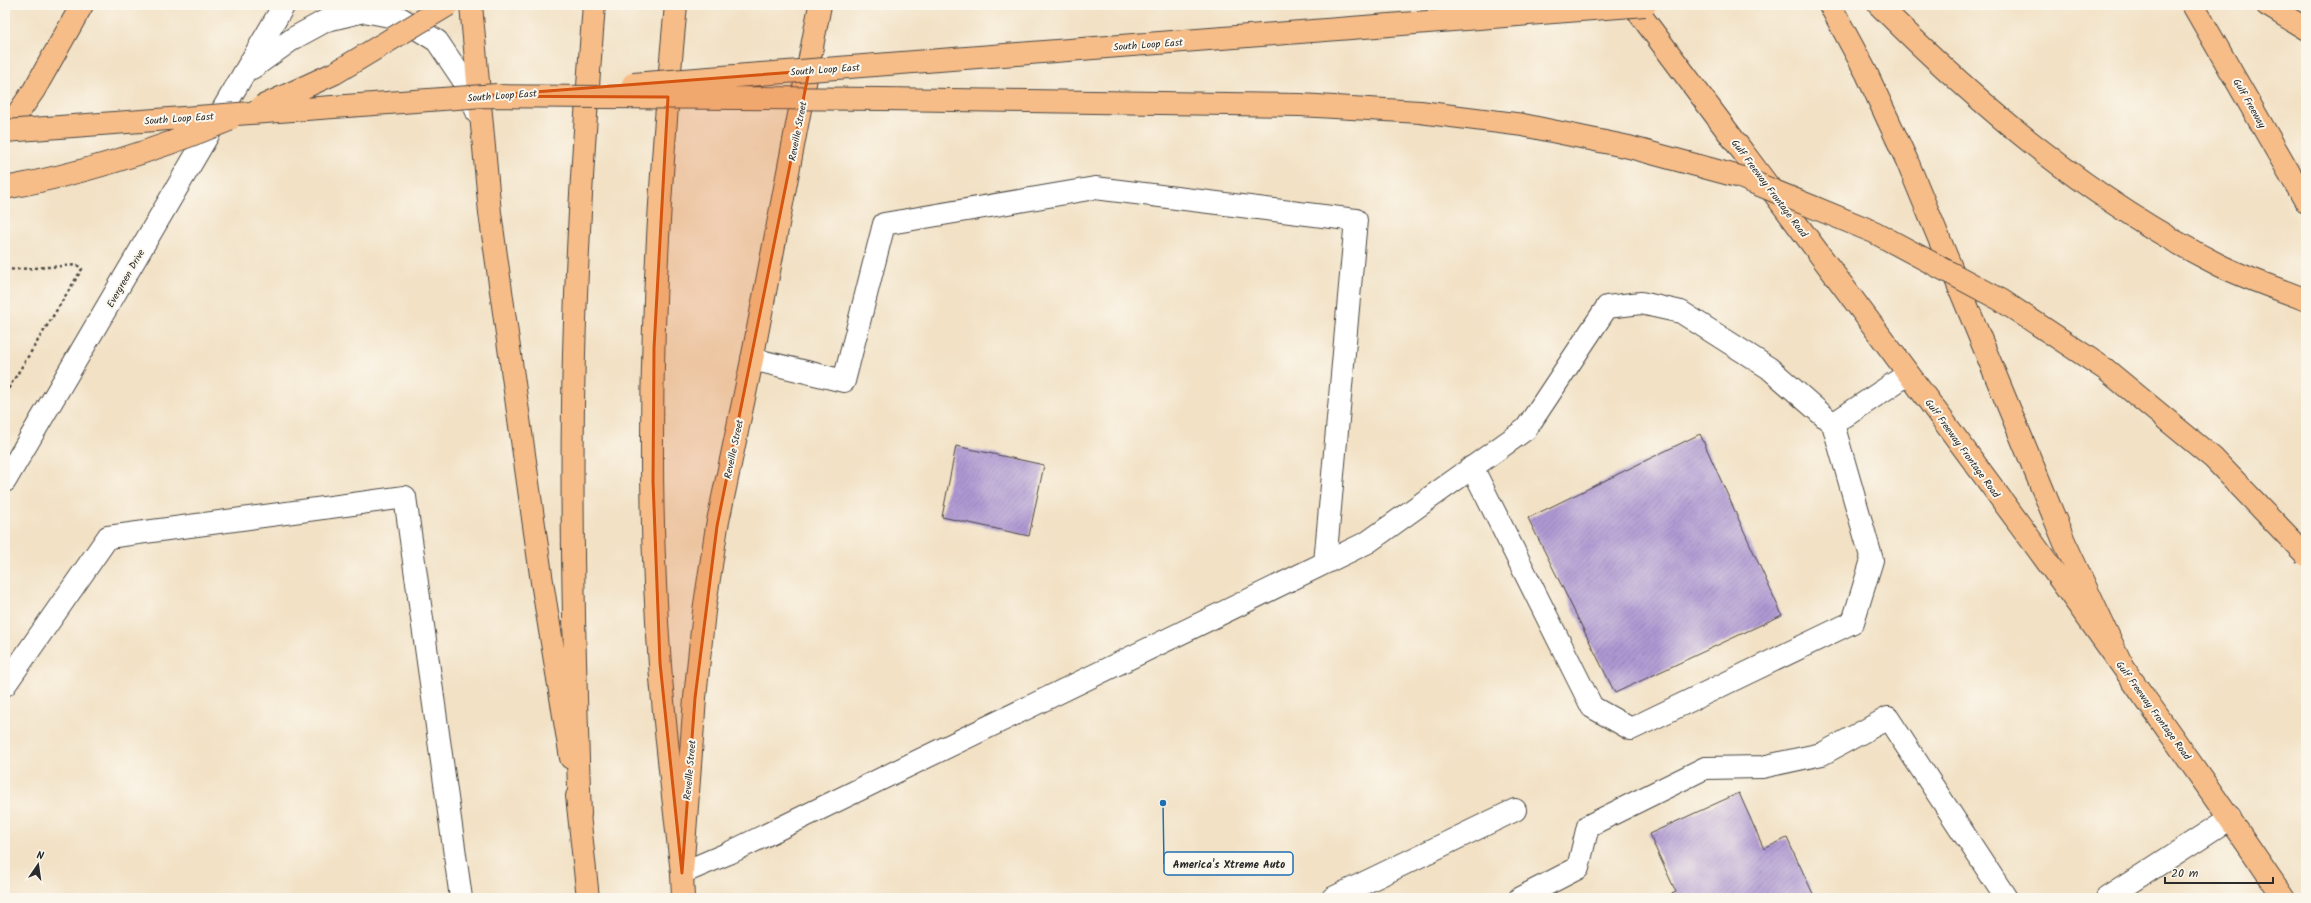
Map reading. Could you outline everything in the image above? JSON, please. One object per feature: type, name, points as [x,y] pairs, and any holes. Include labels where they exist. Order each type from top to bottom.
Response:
[{"type":"main road","points":[[5,131],[34,90],[82,5]]},
{"type":"main road","points":[[5,188],[113,162],[181,140],[269,104],[335,73],[448,5]]},
{"type":"main road","points":[[471,5],[490,213],[540,567],[580,814]]},
{"type":"main road","points":[[588,898],[580,814],[574,658],[572,506],[574,354],[581,198],[594,5]]},
{"type":"main road","points":[[676,5],[660,207],[654,356],[653,481],[660,663],[682,873]]},
{"type":"main road","name":"Gulf Freeway Frontage Road","points":[[1633,5],[2121,663],[2230,818],[2284,898]]},
{"type":"main road","name":"South Loop East","points":[[5,131],[481,96],[1645,5]]},
{"type":"main road","points":[[1830,5],[1866,72],[1907,160],[2064,541],[2121,663]]},
{"type":"main road","points":[[1879,5],[1936,62],[2024,139],[2117,206],[2219,265],[2306,300]]},
{"type":"main road","name":"Gulf Freeway","points":[[2192,5],[2306,202]]},
{"type":"main road","points":[[2267,5],[2306,30]]},
{"type":"main road","name":"Reveille Street","points":[[684,898],[682,873],[695,698],[704,611],[717,526],[822,9]]},
{"type":"main road","points":[[481,96],[882,99],[1300,105],[1420,112],[1523,125],[1629,147],[1740,177],[1867,229],[2001,300],[2104,370],[2213,458],[2306,554]]},
{"type":"street","name":"Evergreen Drive","points":[[5,481],[284,5]]},
{"type":"street","name":"Evergreen Drive","points":[[244,75],[294,38],[327,20],[364,11],[400,18],[437,41],[462,78],[482,124]]},
{"type":"street","points":[[752,359],[844,381],[884,224],[1095,188],[1356,220],[1325,563]]},
{"type":"street","points":[[682,873],[729,853],[1368,542],[1472,467],[1526,429],[1607,307],[1642,303],[1681,312],[1769,368],[1833,424],[1872,560],[1853,622],[1631,729],[1592,708],[1472,467]]},
{"type":"street","points":[[1833,424],[1908,374]]},
{"type":"street","points":[[5,685],[108,537],[405,497],[461,898]]},
{"type":"street","points":[[1520,898],[1578,868],[1588,826],[1705,768],[1762,767],[1822,754],[1888,718],[2006,898]]},
{"type":"street","points":[[1333,898],[1515,810]]},
{"type":"street","points":[[2107,898],[2230,818]]},
{"type":"path","points":[[5,270],[77,265],[82,269],[5,394]]},
{"type":"highlighted area","points":[[809,71],[717,526],[695,698],[682,873],[660,663],[653,481],[654,348],[668,97],[481,96]]},
{"type":"building","points":[[1700,434],[1782,615],[1615,693],[1528,518]]},
{"type":"building","points":[[956,446],[1044,465],[1029,536],[942,517]]},
{"type":"building","points":[[1739,793],[1764,849],[1787,838],[1815,898],[1662,898],[1676,892],[1649,834]]},
{"type":"place","name":"America's Xtreme Auto","points":[[1163,803]]}]
